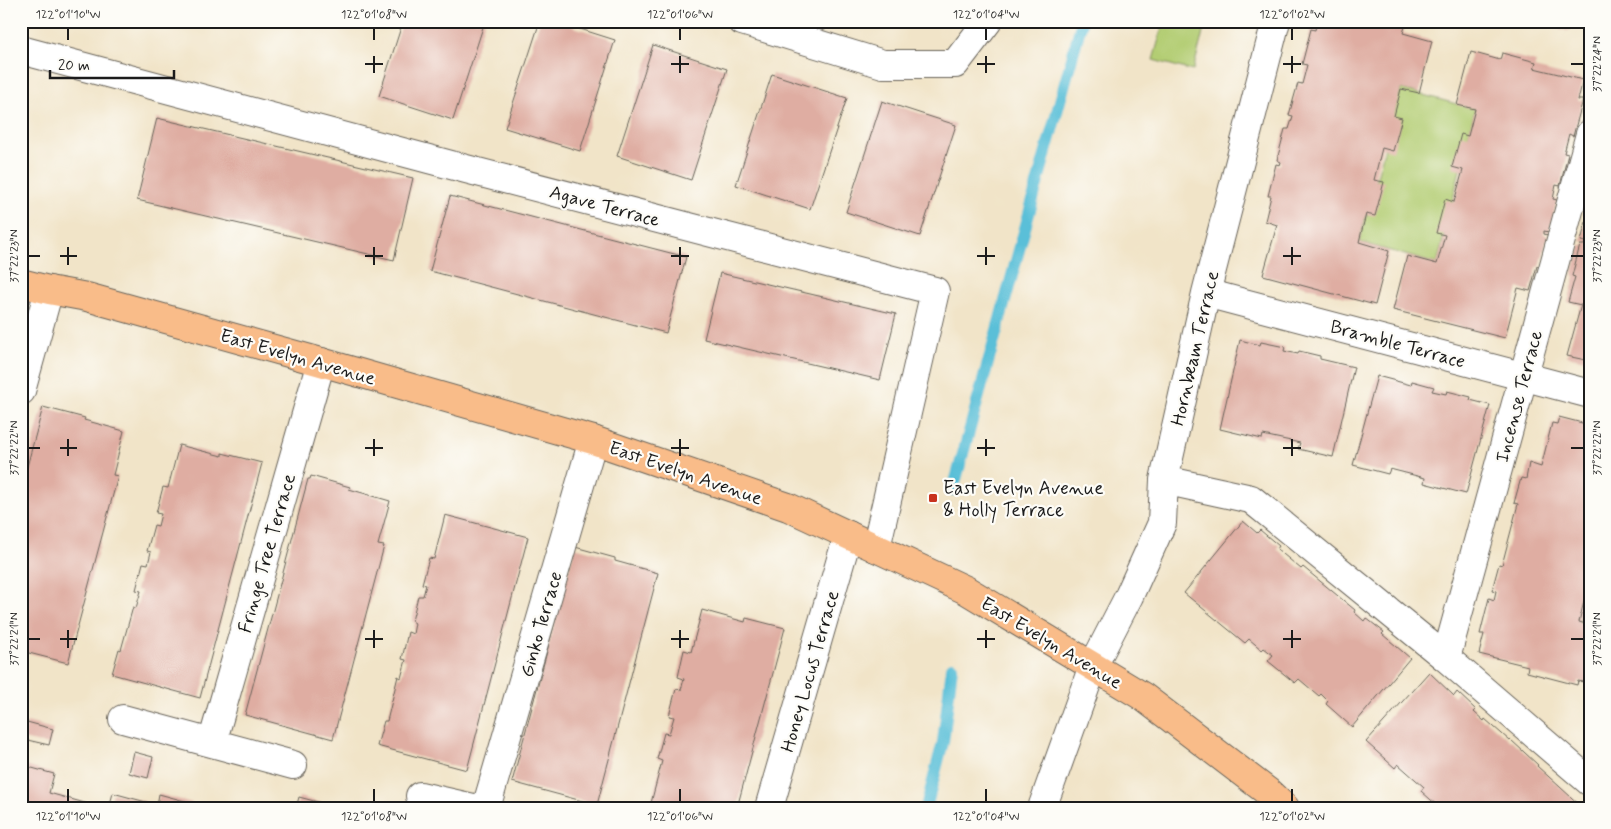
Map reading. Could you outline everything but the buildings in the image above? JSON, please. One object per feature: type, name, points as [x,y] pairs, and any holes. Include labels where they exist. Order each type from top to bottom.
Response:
[{"type":"main road","name":"East Evelyn Avenue","points":[[21,283],[87,297],[593,440],[788,507],[966,590],[1093,666],[1142,696],[1268,792],[1285,808]]},
{"type":"street","points":[[742,21],[884,64],[954,64],[988,21]]},
{"type":"street","name":"Hornbeam Terrace","points":[[1042,808],[1093,666],[1129,596],[1162,523],[1164,480],[1206,293],[1276,21]]},
{"type":"street","name":"Agave Terrace","points":[[21,50],[935,291],[876,548]]},
{"type":"street","name":"Incense Terrace","points":[[1446,658],[1590,134]]},
{"type":"street","points":[[21,391],[49,290]]},
{"type":"street","name":"Bramble Terrace","points":[[1206,293],[1590,394]]},
{"type":"street","name":"Fringe Tree Terrace","points":[[212,743],[321,362]]},
{"type":"street","name":"Ginko Terrace","points":[[486,808],[593,440]]},
{"type":"street","points":[[1164,480],[1251,499],[1446,658],[1590,782]]},
{"type":"street","name":"Honey Locus Terrace","points":[[769,808],[848,535]]},
{"type":"street","points":[[123,718],[293,765]]},
{"type":"street","points":[[420,796],[473,808]]},
{"type":"green space","points":[[1164,21],[1206,21],[1193,71],[1153,60]]},
{"type":"green space","points":[[1401,89],[1475,109],[1437,264],[1359,242]]},
{"type":"green space","points":[[1590,583],[1590,627],[1579,622]]},
{"type":"waterway","points":[[953,490],[1082,21]]},
{"type":"waterway","points":[[926,808],[943,742],[952,667]]},
{"type":"place","name":"East Evelyn Avenue & Holly Terrace","points":[[933,498]]}]
